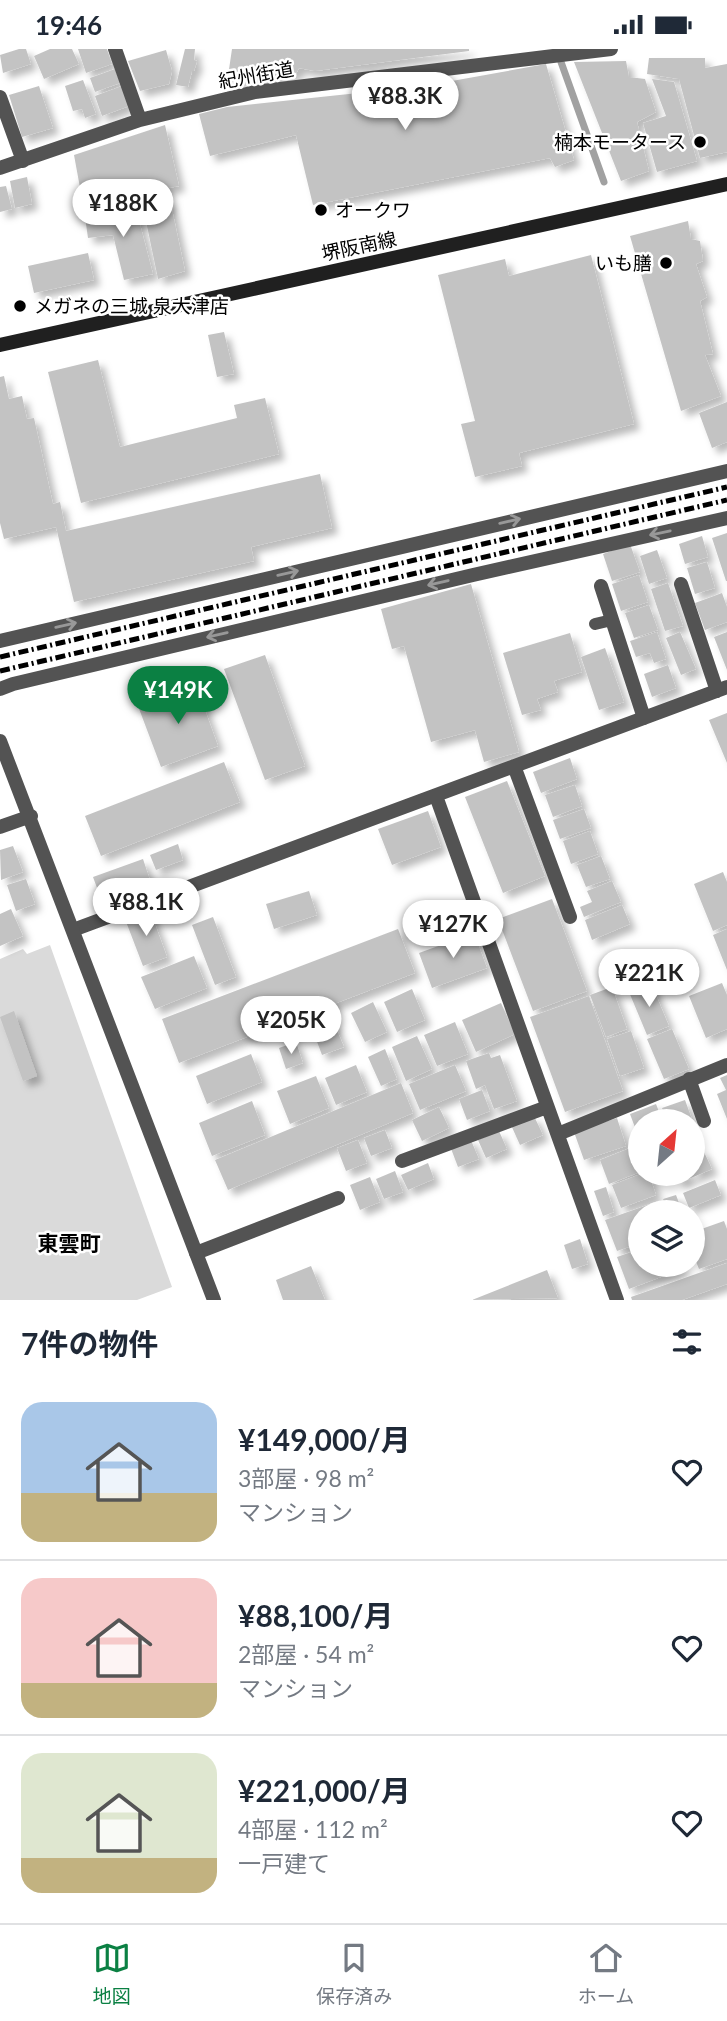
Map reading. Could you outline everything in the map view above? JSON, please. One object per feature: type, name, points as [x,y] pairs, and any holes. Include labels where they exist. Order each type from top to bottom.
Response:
[{"type":"main road","name":"堺阪南線","points":[[0,345],[727,184]]},
{"type":"street","points":[[115,49],[140,120]]},
{"type":"street","name":"紀州街道","points":[[0,168],[140,120],[255,93],[544,53],[611,49]]},
{"type":"street","points":[[0,97],[23,161]]},
{"type":"street","points":[[0,641],[727,471]]},
{"type":"street","points":[[0,689],[460,578],[727,518]]},
{"type":"street","points":[[73,930],[722,689],[681,585]]},
{"type":"street","points":[[601,586],[644,718]]},
{"type":"street","points":[[0,741],[31,816],[214,1300]]},
{"type":"street","points":[[514,766],[570,917]]},
{"type":"street","points":[[436,796],[617,1300]]},
{"type":"street","points":[[0,827],[31,816]]},
{"type":"street","points":[[558,1134],[727,1065]]},
{"type":"street","points":[[689,1079],[700,1109]]},
{"type":"street","points":[[402,1161],[547,1107]]},
{"type":"street","points":[[196,1253],[338,1198]]},
{"type":"lane","points":[[595,624],[612,620]]},
{"type":"shaded area","points":[[50,945],[172,1287],[137,1300],[0,1300],[0,959],[23,949],[27,954]]},
{"type":"building","points":[[26,49],[31,64],[3,73],[0,55]]},
{"type":"building","points":[[50,49],[72,49],[79,64],[44,79],[34,56]]},
{"type":"building","points":[[78,49],[107,49],[112,64],[86,73]]},
{"type":"building","points":[[185,49],[195,49],[194,60],[197,61],[188,87],[176,85]]},
{"type":"building","points":[[232,49],[469,51],[315,71],[299,68],[296,74],[227,83]]},
{"type":"building","points":[[166,50],[172,71],[169,84],[140,91],[128,61]]},
{"type":"building","points":[[649,58],[705,58],[705,68],[727,64],[727,152],[700,158],[679,79],[647,74]]},
{"type":"building","points":[[626,61],[629,77],[645,79],[656,112],[637,122],[649,171],[621,181],[574,62]]},
{"type":"building","points":[[546,64],[574,160],[555,167],[550,158],[313,205],[296,135],[210,156],[199,114],[227,107],[424,86]]},
{"type":"building","points":[[115,69],[120,83],[95,92],[90,78]]},
{"type":"building","points":[[652,79],[674,82],[697,161],[657,172],[643,123],[666,116]]},
{"type":"building","points":[[83,80],[96,114],[85,118],[82,109],[73,111],[65,86]]},
{"type":"building","points":[[39,86],[53,128],[22,137],[9,95]]},
{"type":"building","points":[[122,86],[129,106],[102,116],[95,96]]},
{"type":"building","points":[[165,125],[179,186],[83,204],[74,155]]},
{"type":"building","points":[[27,177],[32,204],[15,208],[10,181]]},
{"type":"building","points":[[6,186],[12,209],[0,212],[0,187]]},
{"type":"building","points":[[170,200],[185,271],[158,279],[142,202]]},
{"type":"building","points":[[135,205],[153,274],[124,280],[113,235],[88,238],[85,217]]},
{"type":"building","points":[[688,221],[691,239],[700,241],[703,261],[696,264],[707,297],[700,301],[713,354],[705,355],[721,396],[681,411],[630,236]]},
{"type":"building","points":[[88,253],[94,280],[34,293],[28,266]]},
{"type":"building","points":[[591,255],[634,424],[519,453],[522,466],[475,477],[461,424],[475,421],[438,275],[505,259],[509,276]]},
{"type":"building","points":[[224,332],[234,374],[217,377],[208,335]]},
{"type":"building","points":[[98,360],[120,447],[237,418],[234,405],[265,398],[279,454],[81,503],[48,372]]},
{"type":"building","points":[[4,376],[9,399],[22,396],[27,419],[34,418],[53,504],[60,502],[66,531],[320,474],[332,528],[251,547],[254,561],[74,602],[56,527],[4,539],[0,523],[0,377]]},
{"type":"building","points":[[727,402],[727,442],[712,448],[699,413]]},
{"type":"building","points":[[727,533],[727,581],[726,581],[712,538]]},
{"type":"building","points":[[702,536],[708,557],[685,564],[679,544]]},
{"type":"building","points":[[630,544],[640,572],[612,581],[603,554]]},
{"type":"building","points":[[657,550],[667,578],[649,584],[640,556]]},
{"type":"building","points":[[707,562],[715,588],[695,594],[687,568]]},
{"type":"building","points":[[639,575],[648,602],[621,611],[612,584]]},
{"type":"building","points":[[668,583],[683,626],[665,631],[651,589]]},
{"type":"building","points":[[471,584],[519,752],[484,762],[475,730],[431,742],[404,646],[392,649],[381,609]]},
{"type":"building","points":[[722,593],[727,607],[727,622],[705,630],[695,603]]},
{"type":"building","points":[[649,605],[658,630],[634,638],[625,613]]},
{"type":"building","points":[[657,632],[666,659],[654,663],[650,653],[636,657],[630,641]]},
{"type":"building","points":[[680,632],[696,669],[681,675],[666,638]]},
{"type":"building","points":[[727,632],[727,670],[714,637]]},
{"type":"building","points":[[570,633],[582,672],[554,681],[558,692],[537,699],[541,710],[522,715],[503,653]]},
{"type":"building","points":[[605,648],[624,702],[599,710],[581,657]]},
{"type":"building","points":[[265,655],[305,766],[265,780],[224,669]]},
{"type":"building","points":[[668,665],[676,688],[652,697],[644,674]]},
{"type":"building","points":[[196,685],[218,746],[161,767],[138,706]]},
{"type":"building","points":[[727,713],[727,763],[709,720]]},
{"type":"building","points":[[570,758],[577,779],[541,793],[533,772]]},
{"type":"building","points":[[224,762],[240,802],[101,856],[85,816]]},
{"type":"building","points":[[507,781],[545,876],[503,893],[465,797]]},
{"type":"building","points":[[575,785],[582,806],[553,817],[545,795]]},
{"type":"building","points":[[584,809],[591,828],[560,839],[553,820]]},
{"type":"building","points":[[428,811],[441,847],[392,865],[378,829]]},
{"type":"building","points":[[590,831],[598,854],[571,864],[563,841]]},
{"type":"building","points":[[178,844],[183,860],[156,870],[150,855]]},
{"type":"building","points":[[13,846],[23,872],[1,880],[0,850]]},
{"type":"building","points":[[601,856],[610,879],[586,887],[577,865]]},
{"type":"building","points":[[143,859],[152,886],[103,904],[93,877]]},
{"type":"building","points":[[723,872],[727,882],[727,925],[713,931],[694,884]]},
{"type":"building","points":[[26,879],[35,904],[16,911],[7,885]]},
{"type":"building","points":[[612,881],[621,902],[584,917],[580,907],[592,902],[587,891]]},
{"type":"building","points":[[309,891],[317,915],[274,929],[266,904]]},
{"type":"building","points":[[552,899],[587,991],[533,1011],[498,919]]},
{"type":"building","points":[[622,905],[630,924],[592,940],[585,920]]},
{"type":"building","points":[[11,909],[23,936],[0,946],[0,914]]},
{"type":"building","points":[[150,910],[167,957],[143,966],[125,919]]},
{"type":"building","points":[[213,917],[236,977],[215,985],[192,925]]},
{"type":"building","points":[[398,929],[415,973],[179,1063],[162,1019]]},
{"type":"building","points":[[727,929],[727,970],[713,935]]},
{"type":"building","points":[[474,933],[487,968],[432,988],[419,953]]},
{"type":"building","points":[[194,956],[207,988],[155,1009],[141,977]]},
{"type":"building","points":[[651,983],[669,1026],[647,1035],[629,992]]},
{"type":"building","points":[[722,983],[727,995],[727,1029],[706,1038],[689,996]]},
{"type":"building","points":[[612,987],[627,1029],[606,1037],[590,995]]},
{"type":"building","points":[[412,989],[425,1020],[397,1032],[384,1002]]},
{"type":"building","points":[[589,996],[623,1091],[565,1112],[530,1017]]},
{"type":"building","points":[[373,1002],[387,1032],[365,1042],[351,1013]]},
{"type":"building","points":[[501,1003],[515,1034],[476,1052],[462,1020]]},
{"type":"building","points":[[14,1011],[37,1076],[23,1081],[0,1017]]},
{"type":"building","points":[[455,1022],[468,1054],[437,1066],[424,1035]]},
{"type":"building","points":[[334,1023],[344,1047],[322,1055],[313,1031]]},
{"type":"building","points":[[672,1029],[689,1069],[664,1079],[647,1039]]},
{"type":"building","points":[[631,1031],[644,1068],[620,1076],[607,1039]]},
{"type":"building","points":[[417,1036],[432,1069],[406,1081],[392,1047]]},
{"type":"building","points":[[296,1042],[303,1063],[286,1069],[279,1048]]},
{"type":"building","points":[[385,1049],[397,1079],[381,1086],[368,1057]]},
{"type":"building","points":[[489,1053],[491,1058],[500,1055],[517,1101],[494,1109],[485,1085],[476,1089],[466,1061]]},
{"type":"building","points":[[251,1054],[262,1082],[207,1104],[196,1076]]},
{"type":"building","points":[[356,1065],[367,1092],[336,1105],[325,1078]]},
{"type":"building","points":[[455,1065],[466,1091],[420,1110],[409,1084]]},
{"type":"building","points":[[727,1075],[727,1119],[717,1094],[726,1090],[720,1078]]},
{"type":"building","points":[[316,1076],[329,1108],[290,1124],[277,1091]]},
{"type":"building","points":[[401,1083],[413,1113],[228,1190],[215,1160]]},
{"type":"building","points":[[482,1090],[490,1111],[467,1120],[459,1099]]},
{"type":"building","points":[[685,1100],[688,1109],[662,1109]]},
{"type":"building","points":[[252,1101],[265,1135],[212,1156],[199,1123]]},
{"type":"building","points":[[656,1104],[658,1109],[643,1109]]},
{"type":"building","points":[[439,1107],[449,1128],[422,1141],[412,1120]]},
{"type":"building","points":[[534,1116],[543,1135],[520,1145],[511,1125]]},
{"type":"building","points":[[617,1118],[626,1146],[584,1160],[574,1132]]},
{"type":"building","points":[[385,1130],[392,1148],[371,1156],[364,1138]]},
{"type":"building","points":[[499,1131],[507,1149],[486,1158],[478,1140]]},
{"type":"building","points":[[470,1138],[479,1159],[458,1167],[450,1146]]},
{"type":"building","points":[[358,1140],[367,1163],[346,1171],[337,1148]]},
{"type":"building","points":[[628,1149],[628,1177],[609,1184],[600,1160]]},
{"type":"building","points":[[705,1154],[712,1169],[705,1172]]},
{"type":"building","points":[[428,1163],[434,1179],[408,1190],[401,1175]]},
{"type":"building","points":[[395,1171],[403,1192],[384,1199],[376,1179]]},
{"type":"building","points":[[370,1177],[380,1202],[360,1210],[350,1185]]},
{"type":"building","points":[[628,1179],[628,1187],[653,1187],[656,1195],[643,1200],[628,1200],[628,1205],[621,1208],[612,1185]]},
{"type":"building","points":[[715,1180],[721,1195],[705,1202],[686,1200],[683,1193],[705,1187],[705,1184]]},
{"type":"building","points":[[606,1187],[614,1212],[603,1216],[594,1191]]},
{"type":"building","points":[[676,1195],[678,1200],[663,1200]]},
{"type":"building","points":[[628,1212],[628,1247],[617,1251],[605,1220]]},
{"type":"building","points":[[724,1221],[727,1229],[727,1259],[705,1267],[705,1228]]},
{"type":"building","points":[[580,1239],[588,1264],[572,1269],[564,1245]]},
{"type":"building","points":[[628,1253],[628,1277],[661,1277],[629,1289],[617,1257]]},
{"type":"building","points":[[727,1263],[727,1284],[682,1300],[632,1300],[631,1297],[687,1277],[705,1277],[705,1271]]},
{"type":"building","points":[[311,1266],[325,1300],[283,1300],[276,1280]]},
{"type":"building","points":[[547,1270],[558,1298],[472,1300]]},
{"type":"waterway","points":[[561,62],[604,182]]},
{"type":"railway","points":[[0,657],[727,487]]},
{"type":"railway","points":[[0,671],[727,500]]},
{"type":"place","name":"楠本モータース","points":[[700,142]]},
{"type":"place","name":"オークワ","points":[[321,210]]},
{"type":"place","name":"いも膳","points":[[666,263]]},
{"type":"place","name":"メガネの三城 泉大津店","points":[[20,306]]},
{"type":"district","name":"東雲町","points":[[69,1244]]}]
